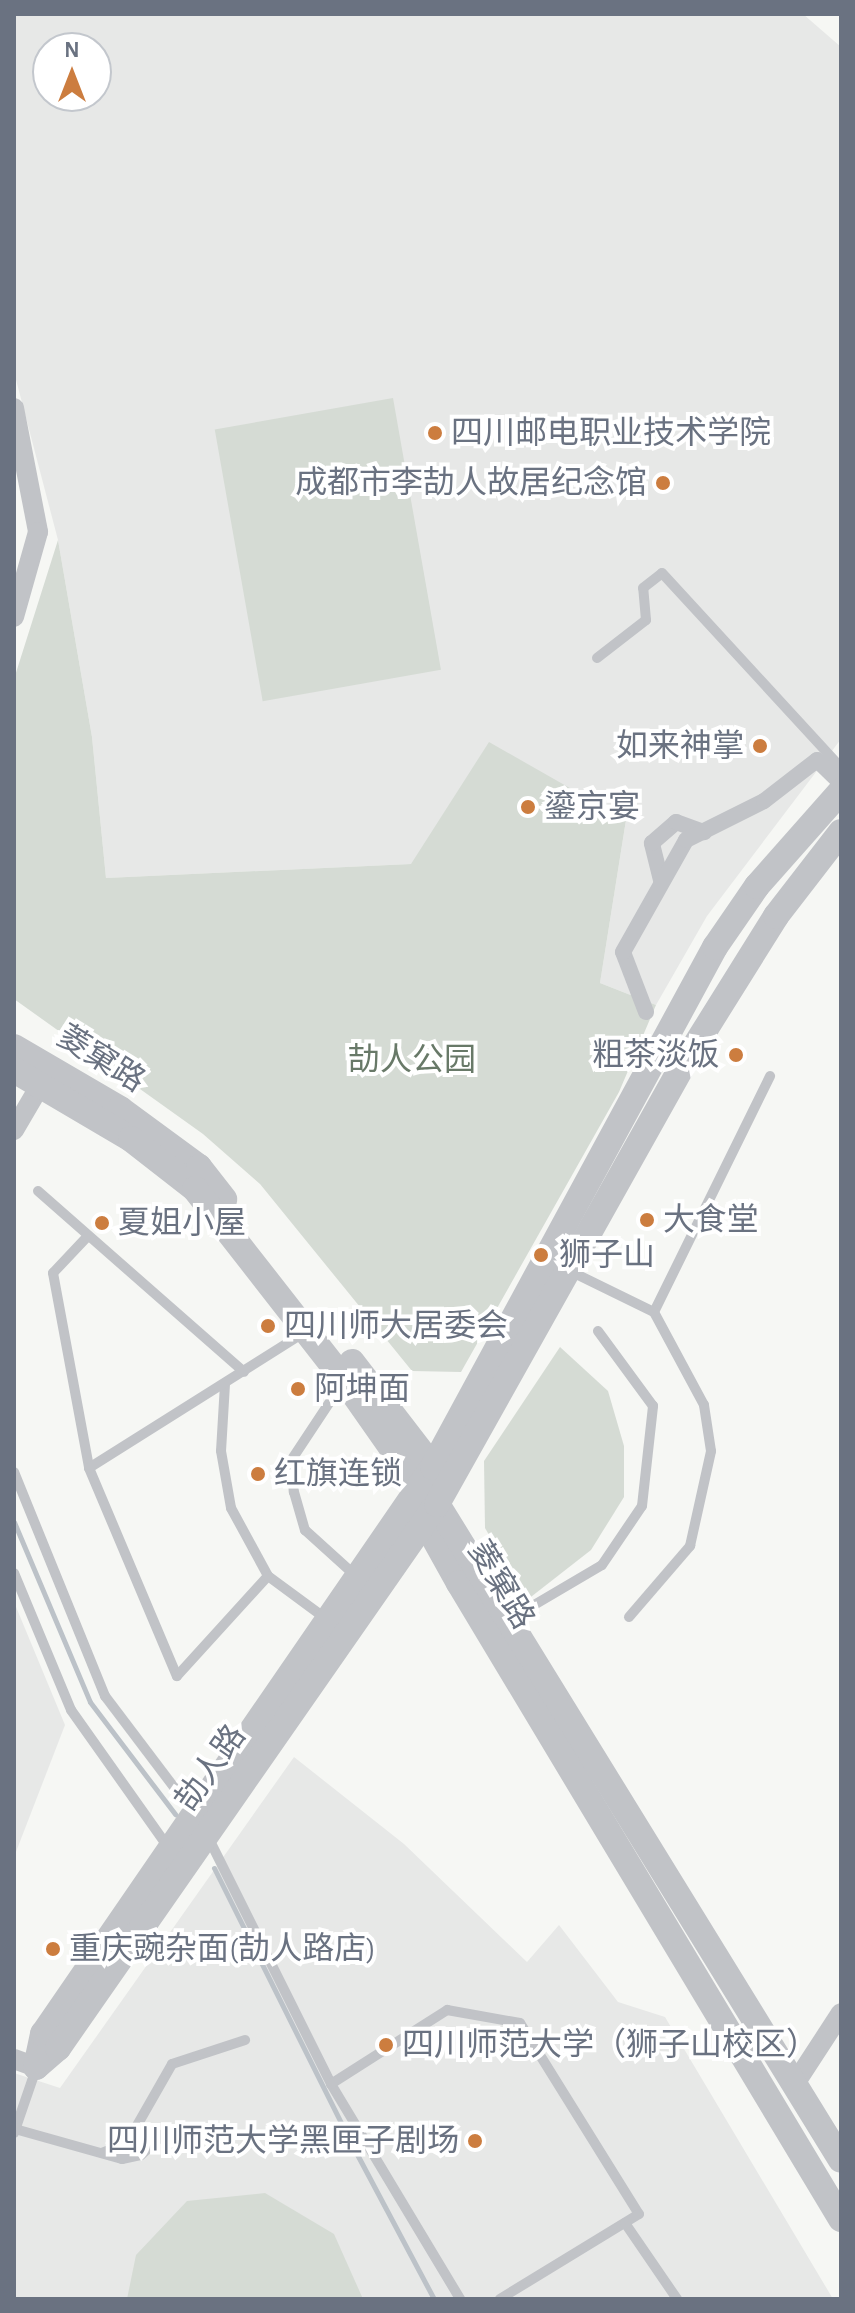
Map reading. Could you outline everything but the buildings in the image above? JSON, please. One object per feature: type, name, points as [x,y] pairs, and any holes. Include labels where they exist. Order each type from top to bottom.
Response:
[{"type":"street","points":[[14,408],[38,532],[14,617]]},
{"type":"street","points":[[646,1012],[623,952],[649,918],[661,880],[686,840],[704,832],[817,760],[841,783]]},
{"type":"street","points":[[428,1495],[715,947],[757,886],[841,791]]},
{"type":"street","points":[[661,880],[652,843],[676,822],[704,832]]},
{"type":"street","points":[[25,2063],[172,1852],[201,1824],[357,1578],[428,1495],[572,1272],[683,1065],[776,916],[841,832]]},
{"type":"street","name":"菱窠路","points":[[14,1047],[57,1067],[199,1167],[512,1618],[841,2160]]},
{"type":"street","name":"菱窠路","points":[[14,1070],[41,1084],[195,1189],[344,1380],[428,1495],[841,2219]]},
{"type":"street","points":[[14,1130],[41,1084]]},
{"type":"street","name":"劼人路","points":[[25,2063],[58,2048],[201,1824],[428,1495]]},
{"type":"street","points":[[796,2082],[841,2013]]},
{"type":"lane","points":[[597,658],[646,620],[643,588],[662,573],[841,768]]},
{"type":"lane","points":[[654,1312],[770,1076]]},
{"type":"lane","points":[[38,1191],[86,1238],[244,1372]]},
{"type":"lane","points":[[86,1238],[53,1273],[89,1468],[177,1676],[268,1576]]},
{"type":"lane","points":[[572,1272],[654,1312],[704,1405],[711,1451],[690,1546],[629,1617]]},
{"type":"lane","points":[[89,1468],[306,1331]]},
{"type":"lane","points":[[512,1618],[602,1565],[642,1506],[653,1406],[598,1331]]},
{"type":"lane","points":[[344,1380],[292,1459],[294,1492],[305,1530],[357,1578]]},
{"type":"lane","points":[[225,1384],[221,1451],[231,1508],[268,1576],[330,1622]]},
{"type":"lane","points":[[14,1472],[105,1696],[201,1824],[331,2084],[460,2299]]},
{"type":"lane","points":[[14,1573],[71,1710],[172,1852]]},
{"type":"lane","points":[[331,2084],[447,2010],[520,2023],[639,2214],[500,2299]]},
{"type":"lane","points":[[102,2153],[127,2143],[172,2064],[245,2040]]},
{"type":"lane","points":[[25,2063],[14,2131],[102,2153],[141,2155],[165,2133]]},
{"type":"lane","points":[[625,2223],[677,2299]]},
{"type":"shaded area","name":"四川邮电职业技术学院","points":[[14,14],[803,14],[841,47],[841,739],[707,916],[656,1005],[600,983],[626,820],[411,864],[106,878],[92,737],[58,540],[14,372]]},
{"type":"shaded area","points":[[14,1602],[65,1725],[14,1857]]},
{"type":"shaded area","name":"四川师范大学（狮子山校区）","points":[[294,1757],[404,1844],[527,1962],[559,1925],[618,2002],[665,2017],[833,2299],[14,2299],[14,2073],[60,2088]]},
{"type":"green space","points":[[393,398],[441,670],[263,701],[215,429]]},
{"type":"green space","name":"劼人公园","points":[[58,540],[92,737],[106,878],[411,864],[489,742],[626,820],[600,983],[656,1005],[619,1092],[461,1372],[412,1371],[260,1184],[203,1134],[14,999],[14,679]]},
{"type":"green space","points":[[560,1347],[608,1391],[624,1446],[624,1497],[591,1550],[527,1600],[485,1528],[484,1461]]},
{"type":"green space","points":[[265,2193],[334,2234],[363,2299],[127,2299],[136,2255],[187,2201]]},
{"type":"waterway","points":[[14,1522],[90,1702],[175,1814]]},
{"type":"waterway","points":[[214,1868],[342,2125]]},
{"type":"waterway","points":[[351,2143],[434,2299]]},
{"type":"place","name":"四川邮电职业技术学院","points":[[435,433]]},
{"type":"place","name":"成都市李劼人故居纪念馆","points":[[663,483]]},
{"type":"place","name":"如来神掌","points":[[760,746]]},
{"type":"place","name":"鎏京宴","points":[[528,807]]},
{"type":"place","name":"粗茶淡饭","points":[[736,1055]]},
{"type":"place","name":"大食堂","points":[[647,1220]]},
{"type":"place","name":"夏姐小屋","points":[[102,1223]]},
{"type":"place","name":"狮子山","points":[[541,1255]]},
{"type":"place","name":"四川师大居委会","points":[[268,1326]]},
{"type":"place","name":"阿坤面","points":[[298,1389]]},
{"type":"place","name":"红旗连锁","points":[[258,1474]]},
{"type":"place","name":"重庆豌杂面(劼人路店)","points":[[53,1949]]},
{"type":"place","name":"四川师范大学（狮子山校区）","points":[[386,2045]]},
{"type":"place","name":"四川师范大学黑匣子剧场","points":[[475,2141]]}]
